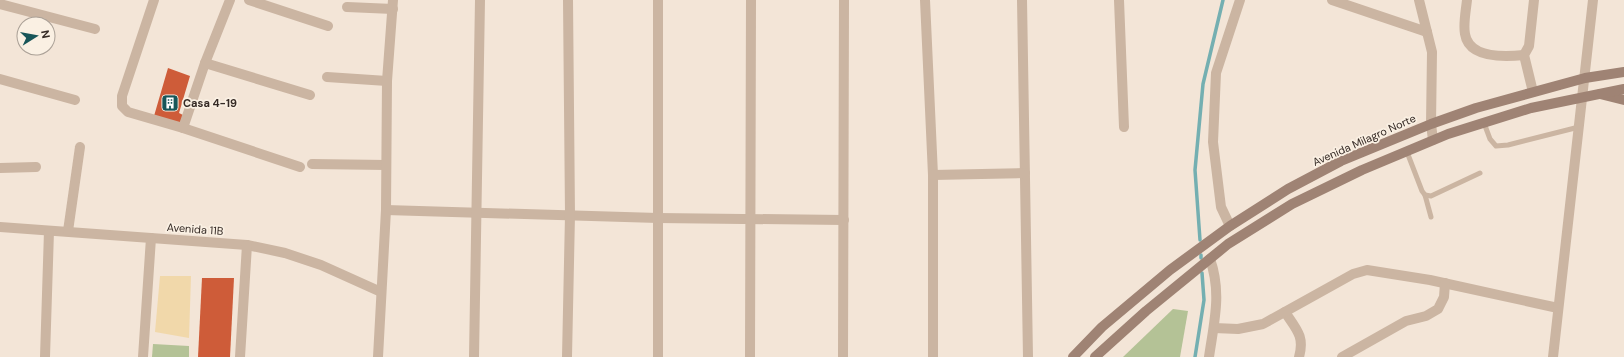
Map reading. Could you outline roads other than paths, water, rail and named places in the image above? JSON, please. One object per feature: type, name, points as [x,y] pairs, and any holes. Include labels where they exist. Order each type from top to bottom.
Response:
[{"type":"main road","name":"Avenida Milagro Norte","points":[[1073,357],[1102,327],[1170,270],[1230,226],[1288,189],[1341,162],[1431,124],[1476,108],[1585,78],[1624,72]]},
{"type":"main road","points":[[1095,357],[1146,311],[1228,244],[1292,204],[1362,170],[1433,140],[1531,108],[1583,96],[1624,89]]},
{"type":"main road","points":[[1598,93],[1624,100]]},
{"type":"street","points":[[154,0],[122,96],[122,106],[128,112],[183,128],[300,167]]},
{"type":"street","points":[[183,128],[205,63],[230,0]]},
{"type":"street","points":[[249,0],[328,26]]},
{"type":"street","points":[[474,357],[475,212],[480,0]]},
{"type":"street","points":[[567,357],[570,215],[568,0]]},
{"type":"street","points":[[658,0],[658,357]]},
{"type":"street","points":[[750,357],[751,0]]},
{"type":"street","points":[[842,357],[844,220],[844,0]]},
{"type":"street","points":[[925,0],[933,175],[933,357]]},
{"type":"street","points":[[1022,0],[1028,357]]},
{"type":"street","points":[[1119,0],[1124,127]]},
{"type":"street","points":[[1230,226],[1221,207],[1213,134],[1216,73],[1240,0]]},
{"type":"street","points":[[1419,0],[1432,52],[1431,124],[1433,140]]},
{"type":"street","points":[[1467,0],[1464,34],[1469,45],[1480,53],[1510,56],[1524,55]]},
{"type":"street","points":[[1533,92],[1524,55],[1529,46],[1534,0]]},
{"type":"street","points":[[1553,357],[1585,78],[1592,0]]},
{"type":"street","points":[[1337,1],[1427,32]]},
{"type":"street","points":[[0,4],[95,29]]},
{"type":"street","points":[[347,7],[393,5],[387,81],[386,210],[378,357]]},
{"type":"street","points":[[205,63],[310,95]]},
{"type":"street","points":[[327,77],[387,81]]},
{"type":"street","points":[[0,79],[75,100]]},
{"type":"street","points":[[68,231],[80,147]]},
{"type":"street","points":[[312,164],[386,165]]},
{"type":"street","points":[[0,168],[36,167]]},
{"type":"street","points":[[933,175],[1026,173]]},
{"type":"street","points":[[386,210],[658,218],[844,220]]},
{"type":"street","name":"Avenida 11B","points":[[0,227],[247,245],[285,253],[321,265],[381,292]]},
{"type":"street","points":[[45,357],[49,231]]},
{"type":"street","points":[[143,357],[150,238]]},
{"type":"street","points":[[240,357],[247,245]]},
{"type":"street","points":[[1209,357],[1217,303],[1215,278],[1210,259]]},
{"type":"street","points":[[1214,328],[1251,328],[1263,324],[1353,274],[1367,270],[1445,283],[1558,308]]},
{"type":"street","points":[[1342,357],[1406,322],[1426,316],[1438,309],[1444,297],[1445,283]]},
{"type":"street","points":[[1285,312],[1299,335],[1302,343],[1299,357]]},
{"type":"lane","points":[[1484,123],[1490,139],[1496,146],[1508,145],[1579,127]]},
{"type":"lane","points":[[1407,152],[1422,191],[1425,195],[1431,216]]},
{"type":"lane","points":[[1425,195],[1431,196],[1480,173]]},
{"type":"waterway","points":[[1200,240],[1195,170],[1203,84],[1223,0]]},
{"type":"waterway","points":[[1195,357],[1204,300],[1202,273]]},
{"type":"place","name":"Casa 4-19","points":[[170,103]]}]
